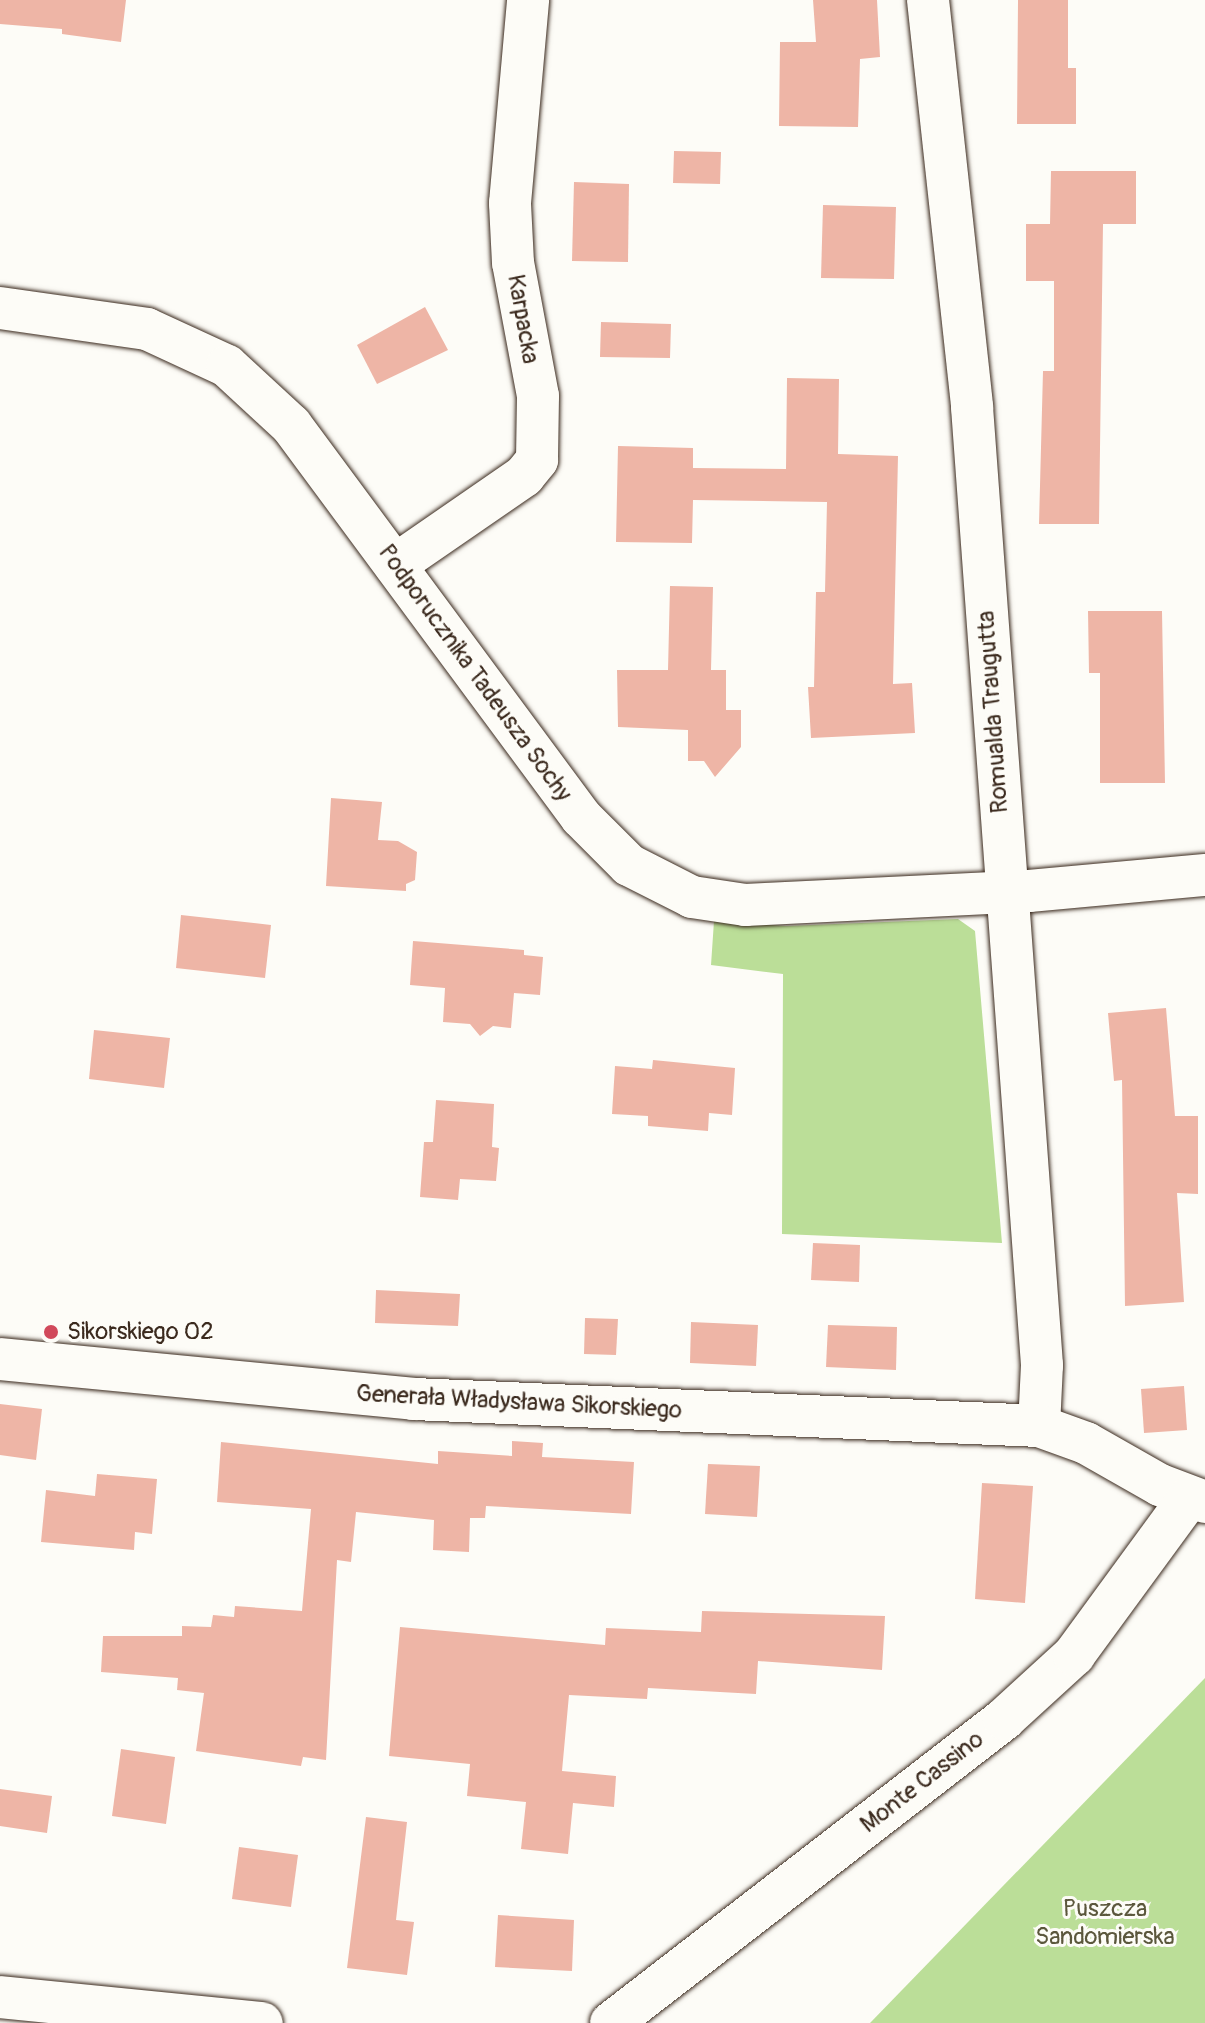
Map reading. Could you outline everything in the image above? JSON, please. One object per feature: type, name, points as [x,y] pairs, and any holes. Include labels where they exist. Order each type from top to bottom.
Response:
[{"type":"street","name":"Karpacka","points":[[395,565],[524,476],[537,460],[538,396],[513,263],[510,203],[528,0]]},
{"type":"street","name":"Romualda Traugutta","points":[[928,0],[972,407],[1042,1365],[1039,1426]]},
{"type":"street","name":"Podporucznika Tadeusza Sochy","points":[[0,308],[147,329],[227,366],[291,425],[581,817],[629,865],[692,897],[745,905],[1006,892],[1205,875]]},
{"type":"street","name":"Generała Władysława Sikorskiego","points":[[0,1359],[457,1401],[1039,1426],[1086,1443],[1197,1500]]},
{"type":"street","name":"Monte Cassino","points":[[611,2023],[1004,1719],[1074,1655],[1197,1500]]},
{"type":"street","points":[[0,1997],[77,2014],[262,2023]]},
{"type":"green space","points":[[958,919],[975,931],[1002,1243],[782,1234],[783,974],[711,965],[714,921],[786,926]]},
{"type":"green space","name":"Puszcza Sandomierska","points":[[1205,1678],[1205,2023],[870,2023]]},
{"type":"building","points":[[0,0],[126,0],[121,42],[62,34],[62,29],[0,24]]},
{"type":"building","points":[[813,0],[877,0],[880,57],[860,59],[858,127],[779,126],[780,42],[816,42]]},
{"type":"building","points":[[1018,0],[1068,0],[1068,68],[1076,68],[1076,124],[1017,124]]},
{"type":"building","points":[[674,151],[721,152],[720,184],[673,183]]},
{"type":"building","points":[[1051,171],[1136,171],[1136,224],[1103,224],[1099,524],[1039,524],[1043,371],[1054,371],[1054,281],[1026,281],[1026,224],[1050,224]]},
{"type":"building","points":[[574,182],[629,184],[628,262],[572,261]]},
{"type":"building","points":[[823,205],[896,207],[894,279],[821,278]]},
{"type":"building","points":[[425,307],[448,350],[377,384],[357,345]]},
{"type":"building","points":[[601,322],[671,324],[670,358],[600,357]]},
{"type":"building","points":[[787,378],[839,379],[838,454],[898,456],[893,684],[912,683],[915,733],[811,738],[808,687],[814,687],[816,592],[825,592],[827,502],[693,500],[692,543],[616,542],[618,446],[693,448],[693,468],[786,469]]},
{"type":"building","points":[[670,586],[713,587],[711,670],[726,670],[726,710],[741,710],[741,747],[715,777],[704,761],[688,761],[688,730],[618,727],[617,670],[668,670]]},
{"type":"building","points":[[1088,611],[1162,611],[1165,783],[1100,783],[1100,673],[1089,673]]},
{"type":"building","points":[[331,798],[382,802],[378,840],[398,841],[417,852],[415,880],[406,884],[406,891],[326,886]]},
{"type":"building","points":[[181,915],[271,925],[265,978],[176,968]]},
{"type":"building","points":[[413,941],[524,950],[524,955],[543,957],[540,995],[514,993],[511,1028],[493,1026],[480,1036],[470,1024],[443,1022],[445,988],[410,985]]},
{"type":"building","points":[[1166,1008],[1175,1116],[1198,1116],[1198,1194],[1177,1193],[1184,1302],[1125,1306],[1122,1080],[1114,1081],[1108,1013]]},
{"type":"building","points":[[94,1030],[170,1038],[164,1088],[89,1079]]},
{"type":"building","points":[[653,1060],[735,1068],[732,1115],[709,1113],[708,1131],[648,1126],[648,1116],[612,1114],[615,1066],[652,1069]]},
{"type":"building","points":[[436,1100],[494,1104],[492,1147],[499,1148],[496,1181],[460,1179],[458,1200],[420,1197],[424,1142],[433,1142]]},
{"type":"building","points":[[813,1243],[860,1245],[859,1282],[811,1280]]},
{"type":"building","points":[[376,1290],[460,1294],[458,1326],[375,1323]]},
{"type":"building","points":[[585,1318],[618,1319],[616,1355],[584,1354]]},
{"type":"building","points":[[691,1322],[758,1325],[756,1366],[690,1363]]},
{"type":"building","points":[[828,1325],[897,1327],[896,1370],[826,1367]]},
{"type":"building","points":[[1184,1386],[1187,1430],[1144,1433],[1141,1389]]},
{"type":"building","points":[[0,1404],[42,1409],[36,1460],[0,1455]]},
{"type":"building","points":[[512,1441],[543,1443],[542,1457],[634,1462],[631,1514],[486,1506],[485,1518],[470,1518],[469,1552],[433,1550],[434,1520],[356,1512],[351,1562],[337,1560],[326,1760],[303,1757],[301,1766],[196,1751],[204,1693],[177,1690],[178,1678],[101,1672],[103,1636],[182,1636],[182,1626],[211,1627],[213,1615],[234,1617],[235,1606],[302,1611],[311,1509],[217,1502],[221,1442],[438,1464],[438,1451],[512,1456]]},
{"type":"building","points":[[708,1464],[760,1466],[757,1517],[705,1514]]},
{"type":"building","points":[[97,1474],[157,1479],[152,1534],[135,1532],[134,1550],[41,1542],[46,1490],[95,1496]]},
{"type":"building","points":[[982,1483],[1033,1486],[1025,1603],[975,1599]]},
{"type":"building","points":[[702,1611],[885,1616],[882,1670],[758,1661],[756,1694],[648,1688],[647,1699],[569,1695],[562,1771],[616,1776],[614,1807],[573,1803],[568,1854],[521,1849],[526,1802],[467,1796],[470,1764],[389,1756],[400,1627],[605,1645],[606,1628],[701,1632]]},
{"type":"building","points":[[121,1749],[175,1757],[166,1824],[112,1816]]},
{"type":"building","points":[[0,1789],[52,1796],[47,1833],[0,1826]]},
{"type":"building","points":[[366,1817],[407,1822],[396,1920],[414,1922],[407,1975],[347,1968]]},
{"type":"building","points":[[239,1847],[298,1855],[291,1907],[232,1899]]},
{"type":"building","points":[[498,1915],[574,1920],[572,1971],[495,1967]]},
{"type":"place","name":"Sikorskiego 02","points":[[51,1332]]}]
